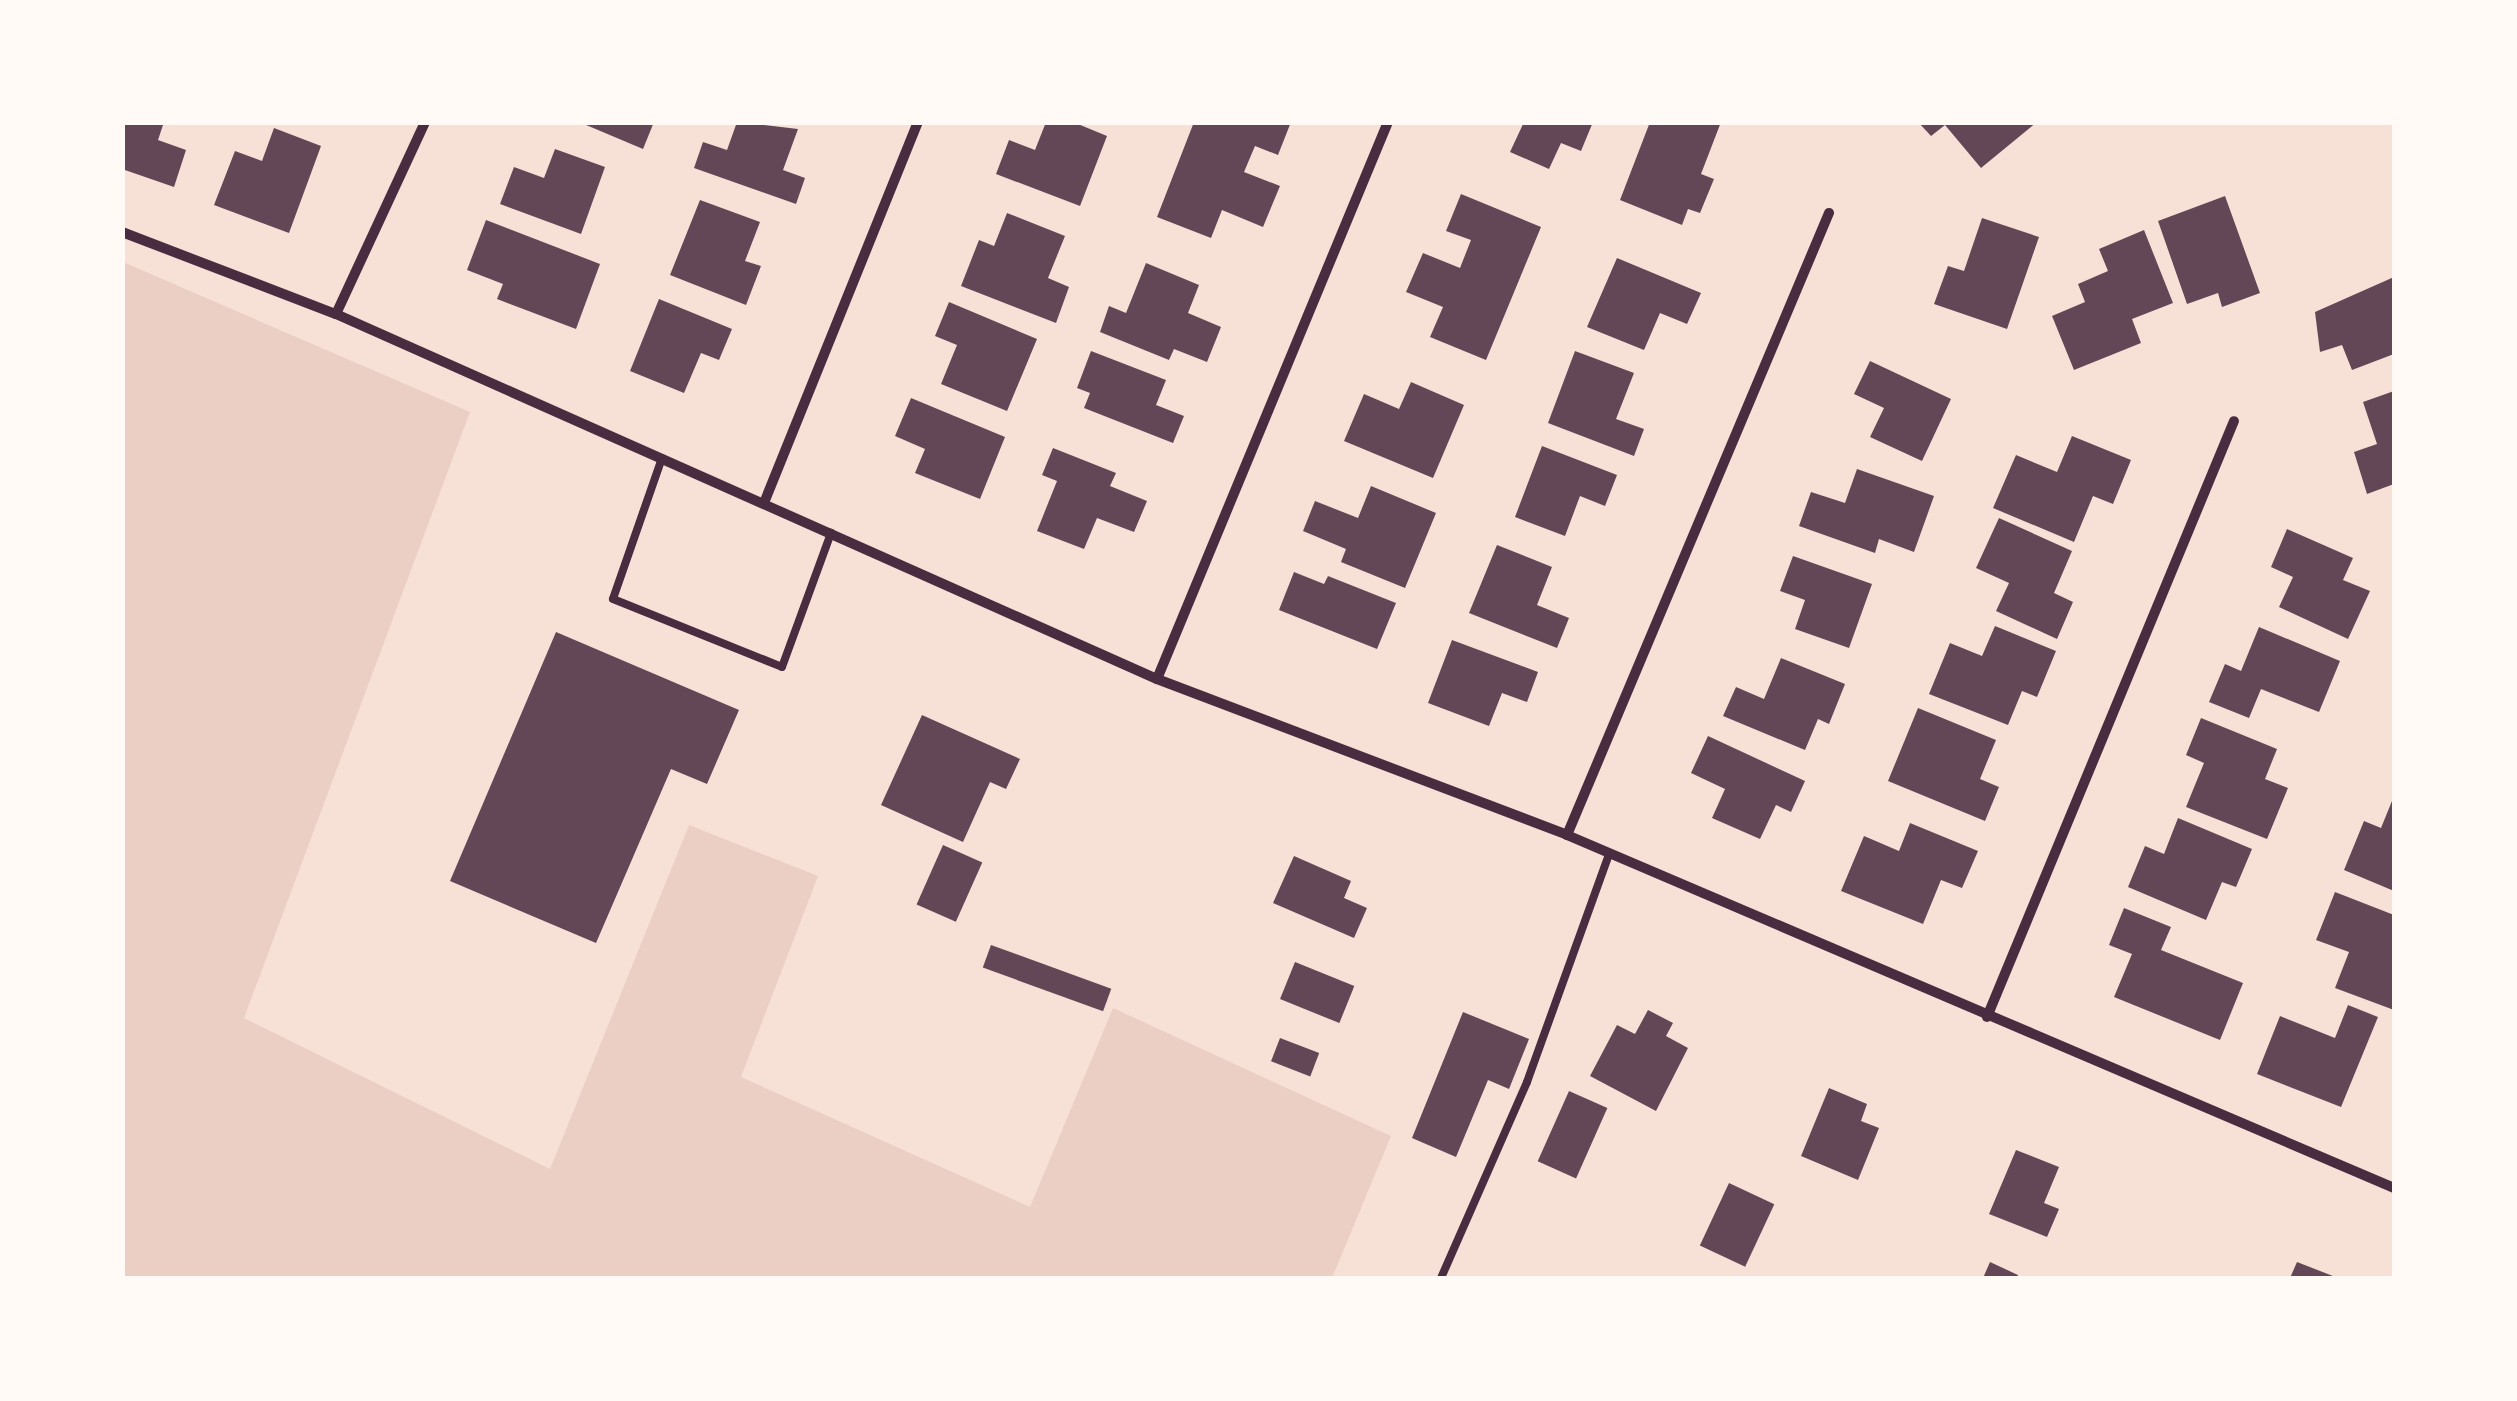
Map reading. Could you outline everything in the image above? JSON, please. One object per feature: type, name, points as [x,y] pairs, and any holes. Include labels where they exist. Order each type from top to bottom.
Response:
[{"type":"street","points":[[336,314],[425,122]]},
{"type":"street","points":[[764,503],[918,122]]},
{"type":"street","points":[[1157,679],[1388,122]]},
{"type":"street","points":[[1567,835],[1829,213]]},
{"type":"street","points":[[122,232],[336,314],[1157,679],[1567,835],[2394,1188]]},
{"type":"street","points":[[1987,1017],[2234,420]]},
{"type":"lane","points":[[662,458],[613,599],[782,667],[831,533]]},
{"type":"lane","points":[[1442,1278],[1526,1082],[1609,854]]},
{"type":"shaded area","points":[[123,262],[470,412],[244,1018],[550,1169],[689,825],[818,876],[741,1077],[1030,1207],[1113,1008],[1391,1136],[1332,1278],[123,1278]]},
{"type":"building","points":[[122,122],[164,122],[158,140],[186,150],[174,187],[122,169]]},
{"type":"building","points":[[579,122],[654,122],[643,149]]},
{"type":"building","points":[[737,122],[798,129],[783,170],[805,178],[796,204],[694,168],[703,142],[727,150]]},
{"type":"building","points":[[1046,122],[1073,122],[1107,136],[1080,206],[996,174],[1009,140],[1035,150]]},
{"type":"building","points":[[1194,122],[1291,122],[1278,155],[1255,146],[1244,172],[1280,186],[1263,227],[1222,210],[1211,238],[1157,217]]},
{"type":"building","points":[[1524,122],[1593,122],[1581,151],[1561,143],[1549,169],[1510,152]]},
{"type":"building","points":[[1650,122],[1721,122],[1701,174],[1714,179],[1700,213],[1688,209],[1682,225],[1620,200]]},
{"type":"building","points":[[1918,122],[2037,122],[1981,168],[1945,125],[1931,136]]},
{"type":"building","points":[[274,128],[321,146],[289,233],[214,205],[235,151],[262,161]]},
{"type":"building","points":[[555,149],[605,167],[581,234],[500,204],[514,167],[544,178]]},
{"type":"building","points":[[1461,194],[1541,227],[1486,360],[1430,337],[1443,307],[1406,292],[1423,253],[1460,268],[1471,240],[1446,231]]},
{"type":"building","points":[[2225,196],[2260,293],[2222,307],[2218,293],[2187,304],[2158,221]]},
{"type":"building","points":[[700,200],[760,222],[745,261],[761,266],[746,305],[670,275]]},
{"type":"building","points":[[1007,213],[1065,236],[1048,278],[1069,287],[1056,323],[961,286],[979,240],[994,246]]},
{"type":"building","points":[[1982,218],[2039,237],[2007,329],[1934,304],[1948,266],[1964,271]]},
{"type":"building","points":[[486,220],[600,264],[576,329],[497,299],[503,284],[467,270]]},
{"type":"building","points":[[2144,230],[2173,303],[2132,319],[2141,343],[2074,370],[2052,316],[2085,302],[2078,284],[2108,271],[2099,249]]},
{"type":"building","points":[[1617,258],[1701,293],[1687,324],[1660,313],[1644,350],[1587,327]]},
{"type":"building","points":[[1146,263],[1199,285],[1188,313],[1221,327],[1207,362],[1174,349],[1169,360],[1100,332],[1109,306],[1126,313]]},
{"type":"building","points":[[2394,277],[2394,354],[2352,370],[2342,345],[2320,352],[2315,312]]},
{"type":"building","points":[[659,299],[732,329],[719,360],[701,353],[684,393],[630,371]]},
{"type":"building","points":[[949,302],[1037,339],[1007,411],[941,384],[957,345],[935,336]]},
{"type":"building","points":[[1091,351],[1166,380],[1156,405],[1184,416],[1173,443],[1084,408],[1090,393],[1077,388]]},
{"type":"building","points":[[1575,351],[1634,373],[1616,419],[1644,429],[1634,456],[1548,423]]},
{"type":"building","points":[[1870,361],[1951,399],[1922,461],[1870,437],[1884,408],[1854,394]]},
{"type":"building","points":[[1411,382],[1464,405],[1433,478],[1344,441],[1364,394],[1399,409]]},
{"type":"building","points":[[2394,391],[2394,484],[2367,494],[2354,452],[2377,444],[2363,402]]},
{"type":"building","points":[[911,398],[1005,437],[980,499],[915,473],[925,449],[895,436]]},
{"type":"building","points":[[2072,436],[2131,460],[2113,504],[2093,496],[2074,542],[1993,508],[2016,455],[2057,472]]},
{"type":"building","points":[[1542,446],[1617,475],[1605,506],[1580,496],[1565,536],[1515,517]]},
{"type":"building","points":[[1053,448],[1116,473],[1110,486],[1147,501],[1134,532],[1097,518],[1084,549],[1037,531],[1057,481],[1042,475]]},
{"type":"building","points":[[1857,469],[1934,496],[1914,552],[1879,539],[1875,553],[1799,526],[1811,492],[1845,503]]},
{"type":"building","points":[[1371,486],[1436,513],[1405,588],[1341,562],[1346,549],[1303,531],[1315,501],[1358,518]]},
{"type":"building","points":[[1999,518],[2072,551],[2054,593],[2073,602],[2057,639],[1996,611],[2009,583],[1976,568]]},
{"type":"building","points":[[2287,529],[2353,558],[2343,580],[2370,591],[2348,639],[2279,607],[2293,577],[2271,567]]},
{"type":"building","points":[[1497,545],[1552,567],[1537,605],[1569,618],[1557,648],[1469,613]]},
{"type":"building","points":[[1793,556],[1872,584],[1849,648],[1795,629],[1805,600],[1780,591]]},
{"type":"building","points":[[1294,572],[1324,584],[1328,576],[1396,603],[1377,649],[1279,610]]},
{"type":"building","points":[[1995,626],[2056,651],[2037,697],[2022,691],[2008,725],[1929,694],[1950,643],[1982,656]]},
{"type":"building","points":[[2259,627],[2340,661],[2319,712],[2261,689],[2249,718],[2209,702],[2225,664],[2241,671]]},
{"type":"building","points":[[556,632],[739,710],[707,784],[671,769],[596,943],[450,881]]},
{"type":"building","points":[[1452,640],[1538,672],[1527,702],[1502,693],[1489,726],[1428,703]]},
{"type":"building","points":[[1781,658],[1845,684],[1829,724],[1818,719],[1805,750],[1723,716],[1736,687],[1764,699]]},
{"type":"building","points":[[1918,708],[1996,740],[1980,779],[1999,787],[1985,821],[1888,781]]},
{"type":"building","points":[[922,715],[1020,759],[1006,789],[990,782],[963,842],[881,805]]},
{"type":"building","points":[[2201,718],[2277,749],[2265,779],[2288,788],[2267,839],[2186,807],[2204,763],[2186,755]]},
{"type":"building","points":[[1708,736],[1805,781],[1791,812],[1776,805],[1760,839],[1712,818],[1725,789],[1691,773]]},
{"type":"building","points":[[2394,796],[2394,891],[2344,870],[2364,821],[2381,828]]},
{"type":"building","points":[[2178,818],[2252,849],[2236,887],[2222,882],[2206,920],[2128,887],[2145,846],[2164,854]]},
{"type":"building","points":[[1910,823],[1978,851],[1962,888],[1941,880],[1923,924],[1841,891],[1864,836],[1899,851]]},
{"type":"building","points":[[943,845],[982,862],[956,922],[917,904]]},
{"type":"building","points":[[1294,856],[1351,881],[1344,898],[1367,908],[1354,938],[1273,903]]},
{"type":"building","points":[[2335,892],[2394,915],[2394,1010],[2335,988],[2349,952],[2316,940]]},
{"type":"building","points":[[2124,908],[2171,927],[2161,950],[2243,983],[2220,1040],[2114,997],[2132,954],[2109,945]]},
{"type":"building","points":[[991,945],[1111,989],[1103,1011],[983,968]]},
{"type":"building","points":[[1295,962],[1354,986],[1339,1023],[1280,999]]},
{"type":"building","points":[[2348,1005],[2378,1017],[2341,1107],[2257,1074],[2280,1016],[2335,1038]]},
{"type":"building","points":[[1648,1010],[1673,1023],[1666,1036],[1688,1048],[1656,1111],[1590,1076],[1617,1025],[1635,1034]]},
{"type":"building","points":[[1463,1012],[1529,1039],[1509,1089],[1488,1080],[1456,1157],[1412,1138]]},
{"type":"building","points":[[1280,1038],[1319,1053],[1310,1076],[1271,1061]]},
{"type":"building","points":[[1829,1088],[1867,1104],[1861,1121],[1879,1128],[1858,1180],[1801,1156]]},
{"type":"building","points":[[1569,1091],[1607,1108],[1576,1178],[1538,1161]]},
{"type":"building","points":[[2016,1150],[2059,1167],[2044,1203],[2059,1209],[2047,1237],[1989,1214]]},
{"type":"building","points":[[1729,1183],[1774,1204],[1745,1267],[1700,1246]]},
{"type":"building","points":[[1990,1262],[2018,1275],[2017,1278],[1983,1278]]},
{"type":"building","points":[[2297,1262],[2338,1278],[2290,1278]]}]
